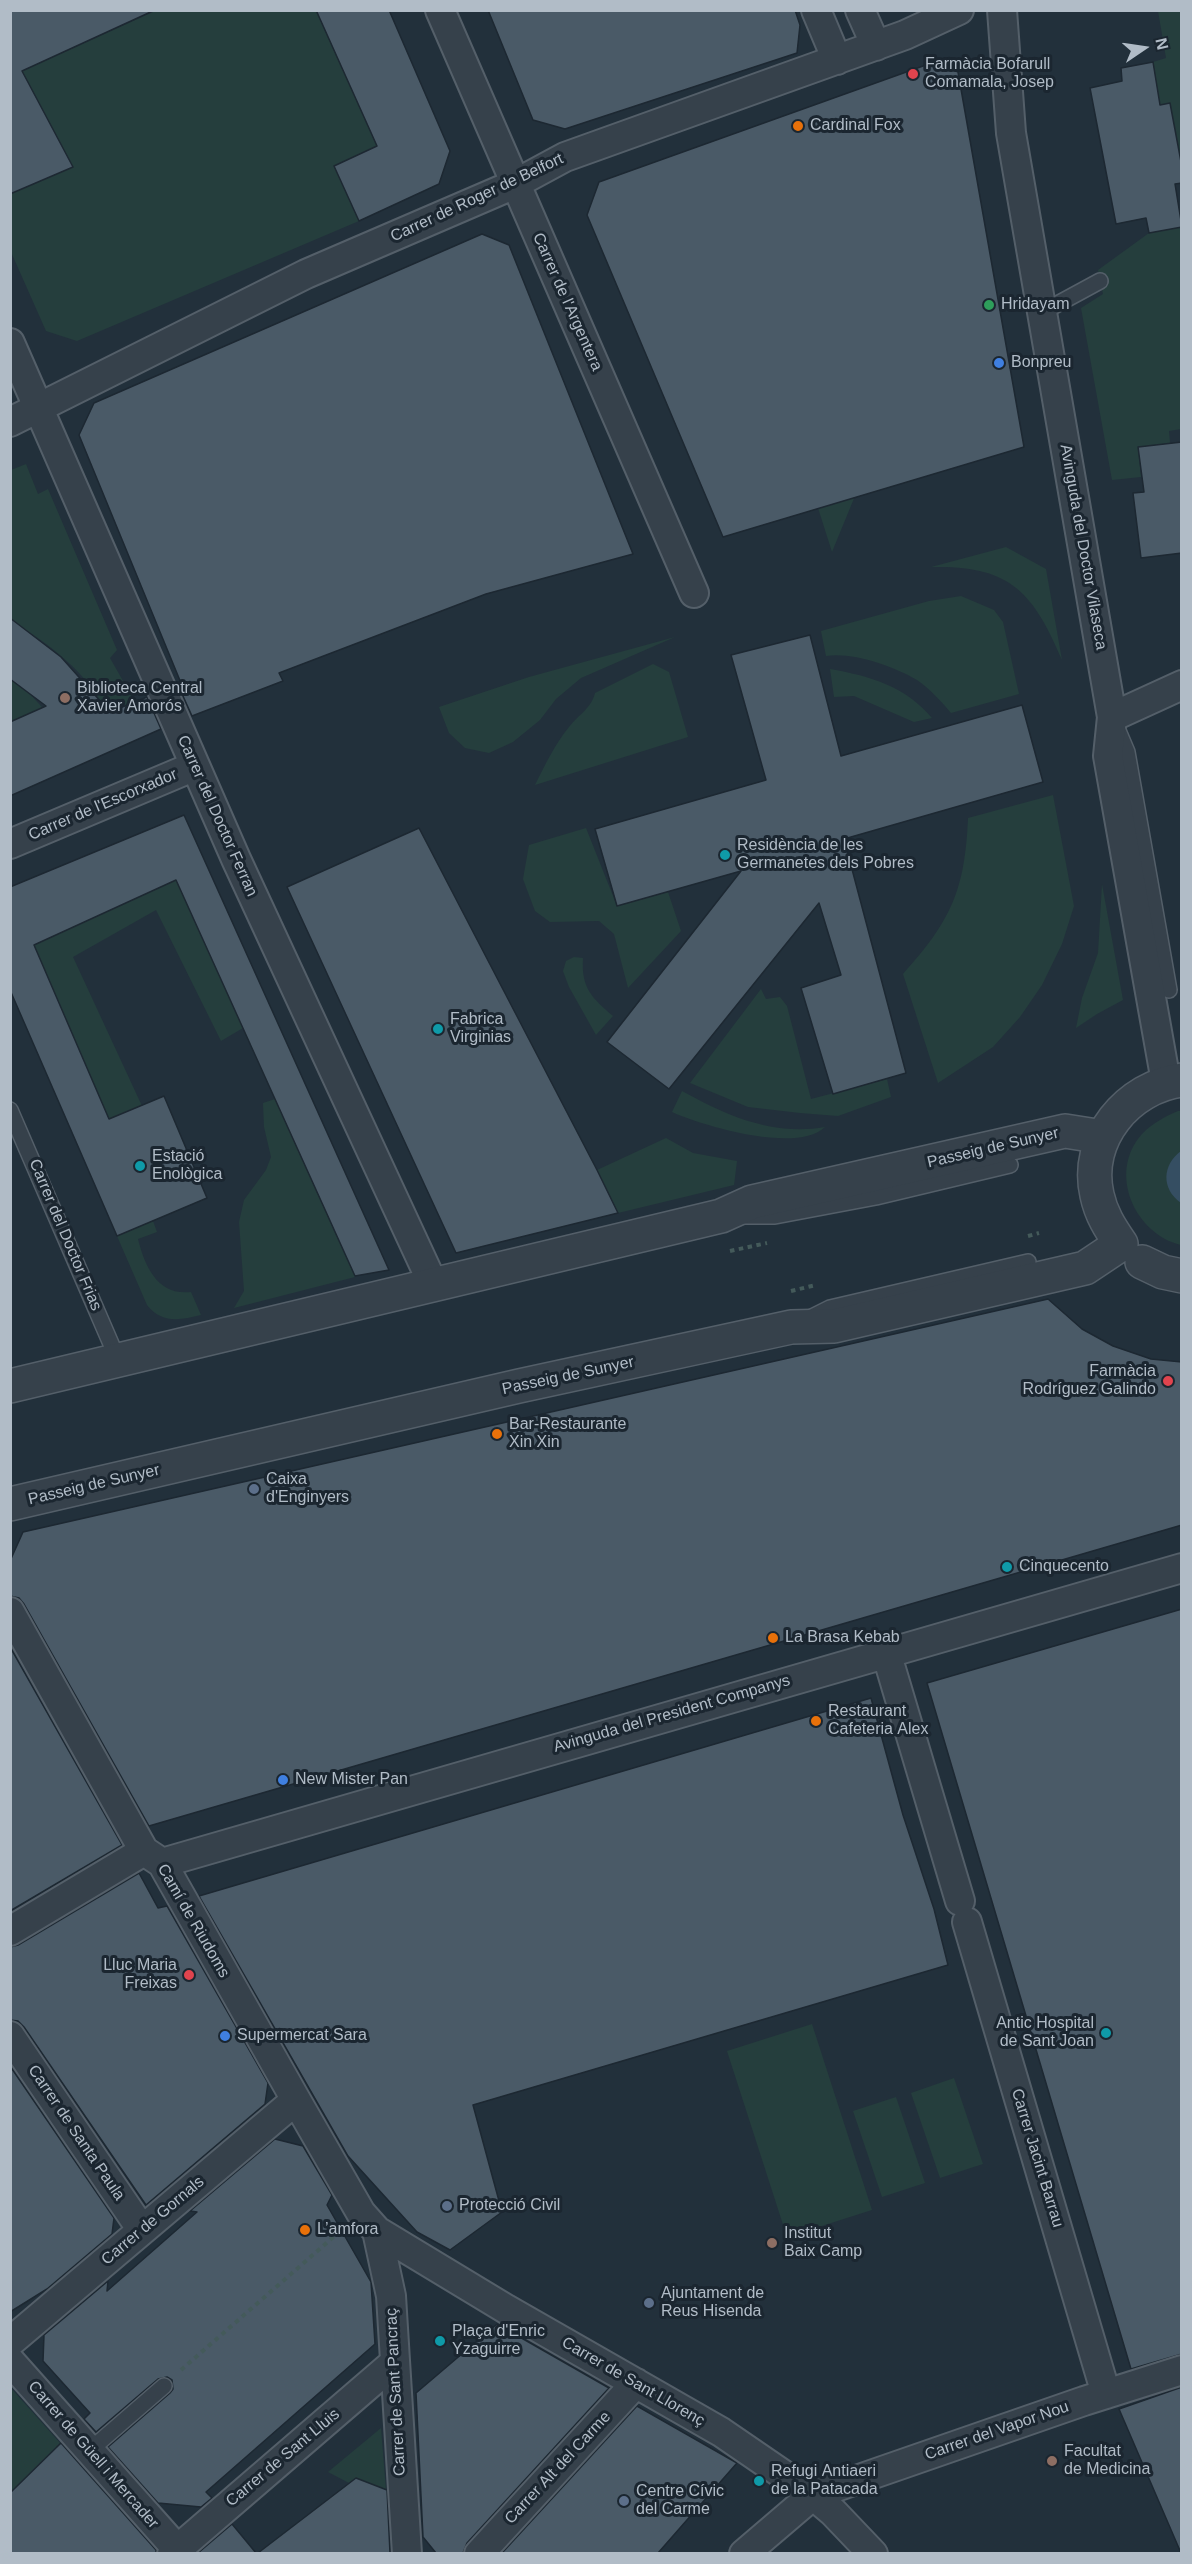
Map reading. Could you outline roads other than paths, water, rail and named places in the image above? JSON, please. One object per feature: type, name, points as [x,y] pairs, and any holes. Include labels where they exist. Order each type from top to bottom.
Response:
[{"type":"street","name":"Carrer de l'Argentera","points":[[440,10],[694,593]]},
{"type":"street","points":[[816,10],[837,60]]},
{"type":"street","points":[[860,10],[876,46]]},
{"type":"street","name":"Carrer de Roger de Belfort","points":[[10,422],[306,274],[515,184],[565,157],[876,46],[959,10]]},
{"type":"street","name":"Avinguda del Doctor Vilaseca","points":[[1002,10],[1011,133],[1112,717],[1108,756],[1174,1081]]},
{"type":"street","name":"Carrer del Doctor Ferran","points":[[10,343],[195,766],[433,1284]]},
{"type":"street","points":[[1112,717],[1182,685]]},
{"type":"street","name":"Carrer de l'Escorxador","points":[[10,844],[195,766]]},
{"type":"street","points":[[1174,1081],[1145,1091],[1126,1105],[1111,1122],[1103,1137],[1095,1165],[1096,1193],[1105,1220],[1131,1253],[1163,1272],[1182,1276]]},
{"type":"street","name":"Passeig de Sunyer","points":[[10,1386],[721,1216],[752,1202],[1065,1131],[1103,1137]]},
{"type":"street","name":"Passeig de Sunyer","points":[[10,1504],[498,1391],[790,1327],[834,1326],[1085,1268],[1131,1253]]},
{"type":"street","name":"Avinguda del President Companys","points":[[10,1931],[153,1857],[1182,1568]]},
{"type":"street","name":"Camí de Riudoms","points":[[10,1612],[369,2222]]},
{"type":"street","name":"Carrer Jacint Barrau","points":[[886,1652],[1106,2394]]},
{"type":"street","name":"Carrer de Santa Paula","points":[[10,2036],[142,2230]]},
{"type":"street","name":"Carrer de Gornals","points":[[10,2342],[296,2100]]},
{"type":"street","name":"Carrer de Sant Pancraç","points":[[369,2222],[391,2296],[406,2553]]},
{"type":"street","name":"Carrer de Sant Llorenç","points":[[369,2222],[497,2304],[721,2432],[813,2495],[873,2553]]},
{"type":"street","name":"Carrer de Güell i Mercader","points":[[10,2361],[174,2551]]},
{"type":"street","name":"Carrer de Sant Lluis","points":[[174,2551],[395,2362]]},
{"type":"street","name":"Carrer del Vapor Nou","points":[[813,2495],[1182,2370]]},
{"type":"street","name":"Carrer Alt del Carme","points":[[479,2553],[636,2383]]},
{"type":"street","points":[[744,2553],[813,2495]]},
{"type":"lane","points":[[1041,313],[1100,281]]},
{"type":"lane","points":[[1112,717],[1127,752],[1169,990]]},
{"type":"lane","name":"Carrer del Doctor Frias","points":[[10,1110],[118,1360]]},
{"type":"lane","points":[[721,1216],[775,1216],[876,1197],[1010,1165]]},
{"type":"lane","points":[[790,1327],[830,1308],[1028,1262]]},
{"type":"lane","points":[[89,2451],[164,2386]]},
{"type":"water","points":[[1181,1151],[1181,1203],[1170,1191],[1166,1177],[1170,1163]]},
{"type":"place","name":"Farmàcia Bofarull Comamala, Josep","points":[[913,74]]},
{"type":"place","name":"Cardinal Fox","points":[[798,126]]},
{"type":"place","name":"Hridayam","points":[[989,305]]},
{"type":"place","name":"Bonpreu","points":[[999,363]]},
{"type":"place","name":"Biblioteca Central Xavier Amorós","points":[[65,698]]},
{"type":"place","name":"Residència de les Germanetes dels Pobres","points":[[725,855]]},
{"type":"place","name":"Fabrica Virginias","points":[[438,1029]]},
{"type":"place","name":"Estació Enològica","points":[[140,1166]]},
{"type":"place","name":"Farmàcia Rodríguez Galindo","points":[[1168,1381]]},
{"type":"place","name":"Bar-Restaurante Xin Xin","points":[[497,1434]]},
{"type":"place","name":"Caixa d'Enginyers","points":[[254,1489]]},
{"type":"place","name":"Cinquecento","points":[[1007,1567]]},
{"type":"place","name":"La Brasa Kebab","points":[[773,1638]]},
{"type":"place","name":"Restaurant Cafeteria Alex","points":[[816,1721]]},
{"type":"place","name":"New Mister Pan","points":[[283,1780]]},
{"type":"place","name":"Lluc Maria Freixas","points":[[189,1975]]},
{"type":"place","name":"Antic Hospital de Sant Joan","points":[[1106,2033]]},
{"type":"place","name":"Supermercat Sara","points":[[225,2036]]},
{"type":"place","name":"Protecció Civil","points":[[447,2206]]},
{"type":"place","name":"L’amfora","points":[[305,2230]]},
{"type":"place","name":"Institut Baix Camp","points":[[772,2243]]},
{"type":"place","name":"Ajuntament de Reus Hisenda","points":[[649,2303]]},
{"type":"place","name":"Plaça d'Enric Yzaguirre","points":[[440,2341]]},
{"type":"place","name":"Facultat de Medicina","points":[[1052,2461]]},
{"type":"place","name":"Refugi Antiaeri de la Patacada","points":[[759,2481]]},
{"type":"place","name":"Centre Cívic del Carme","points":[[624,2501]]}]
